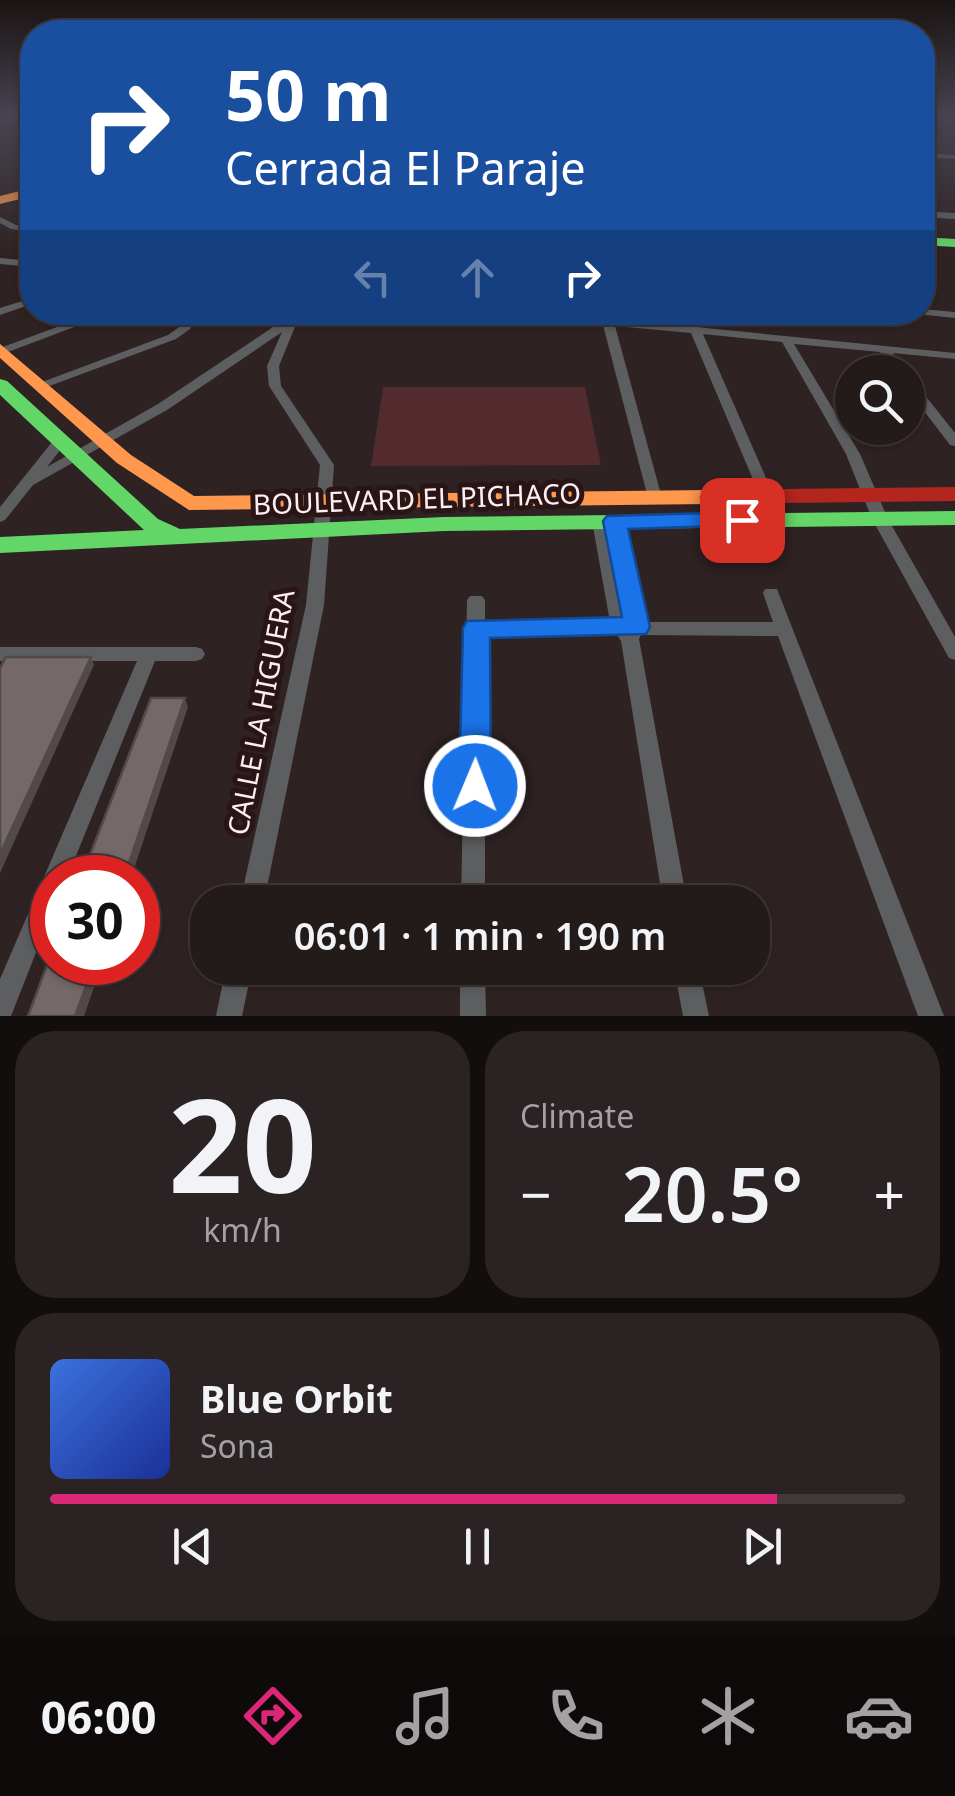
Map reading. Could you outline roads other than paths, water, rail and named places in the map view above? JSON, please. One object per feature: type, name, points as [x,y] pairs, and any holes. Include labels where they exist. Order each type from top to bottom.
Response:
[{"type":"street","points":[[1,351],[73,325]]},
{"type":"street","points":[[40,384],[172,337],[187,325]]},
{"type":"street","points":[[28,482],[108,442],[223,370],[282,325]]},
{"type":"street","name":"CALLE LA HIGUERA","points":[[256,885],[310,631],[327,465],[275,386],[274,366],[291,325]]},
{"type":"street","points":[[609,325],[656,498]]},
{"type":"street","points":[[641,325],[955,356]]},
{"type":"street","points":[[695,330],[767,496]]},
{"type":"street","points":[[786,339],[853,454],[880,519],[955,653]]},
{"type":"street","points":[[884,349],[888,355]]},
{"type":"street","name":"BOULEVARD EL PICHACO","points":[[1,351],[178,500],[324,503],[955,494]]},
{"type":"street","points":[[4,394],[61,440],[150,524],[194,538]]},
{"type":"street","points":[[925,404],[955,442]]},
{"type":"street","points":[[0,517],[61,440]]},
{"type":"street","points":[[0,545],[194,538],[306,514],[324,503]]},
{"type":"street","name":"BOULEVARD EL PICHACO","points":[[194,538],[608,521],[955,518]]},
{"type":"street","points":[[608,521],[672,885]]},
{"type":"street","points":[[771,592],[931,1016]]},
{"type":"street","points":[[473,885],[476,600]]},
{"type":"street","points":[[476,628],[784,629]]},
{"type":"street","points":[[0,654],[196,654]]},
{"type":"street","points":[[65,855],[149,654]]},
{"type":"street","points":[[0,1010],[30,938]]},
{"type":"street","points":[[229,1016],[235,985]]},
{"type":"street","points":[[473,985],[473,1016]]},
{"type":"street","points":[[690,985],[696,1016]]}]
